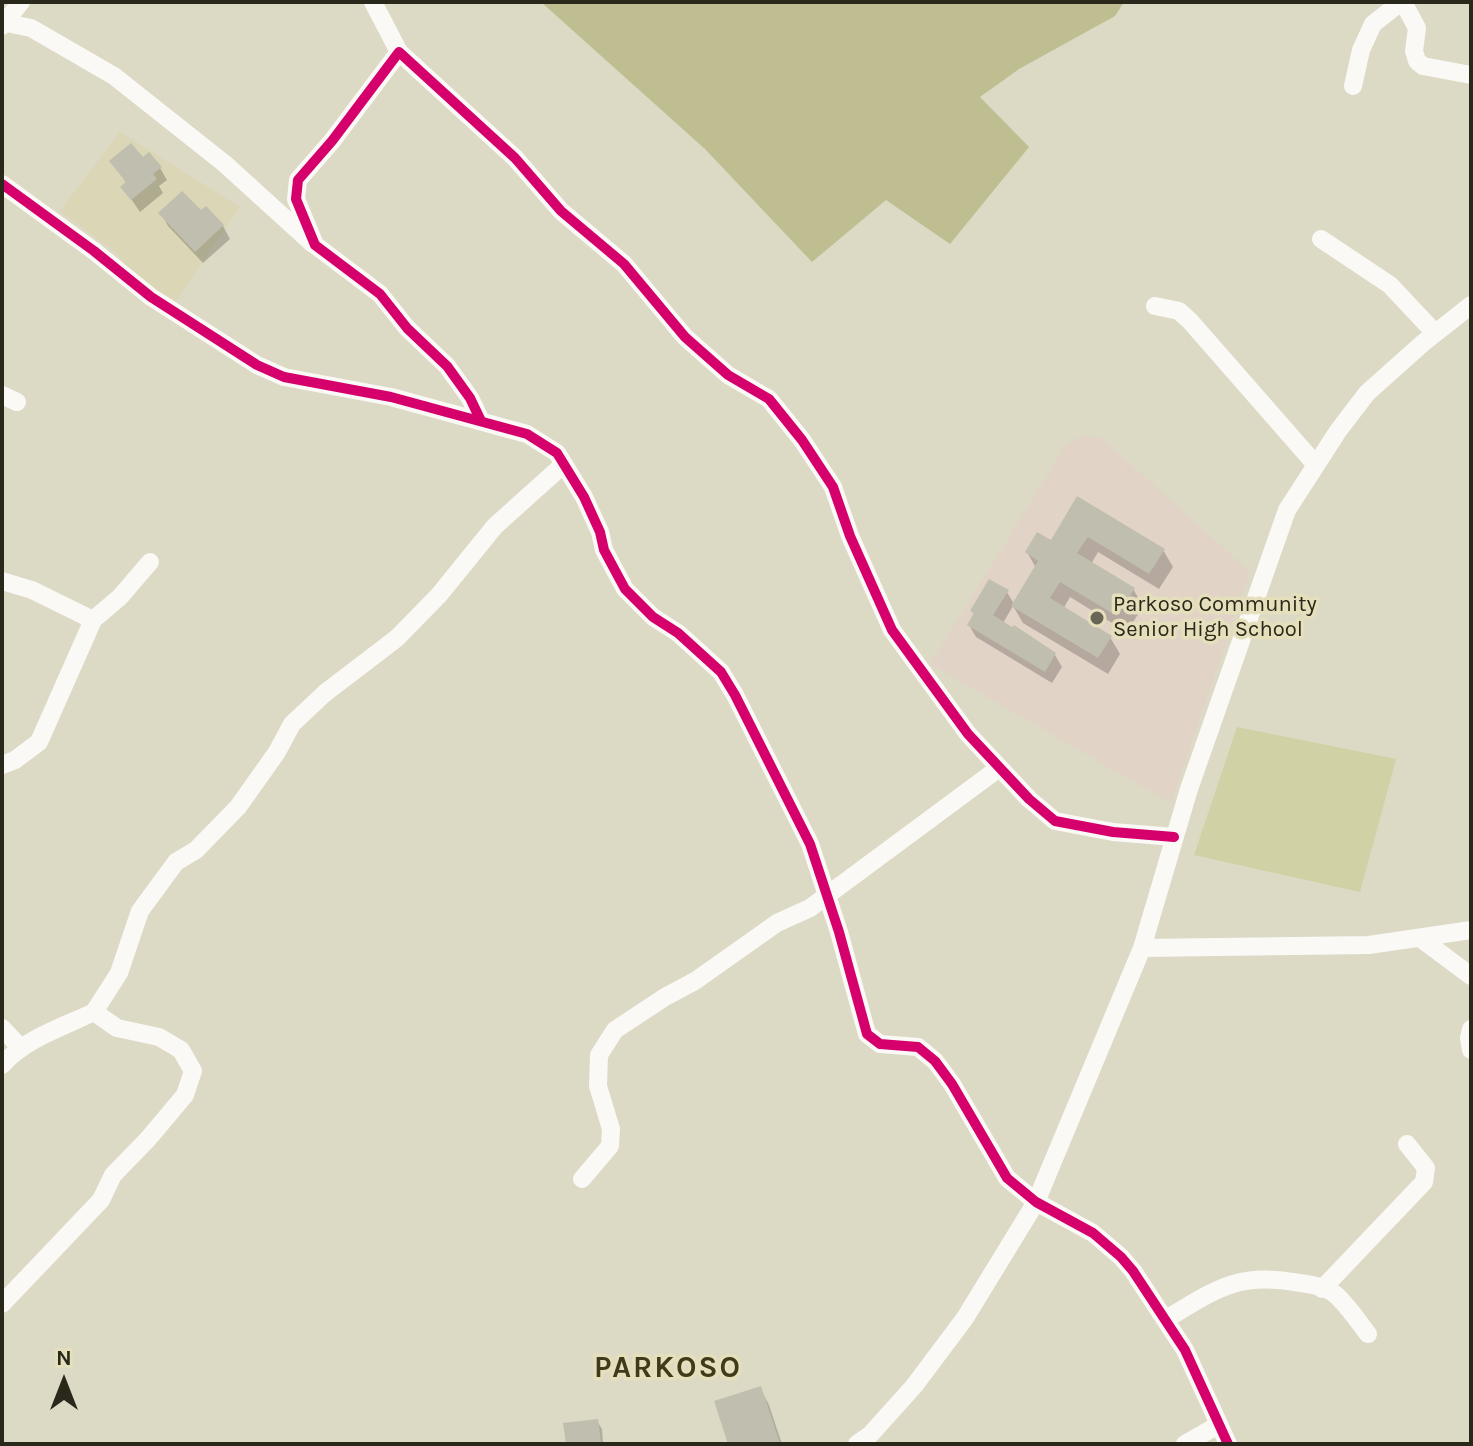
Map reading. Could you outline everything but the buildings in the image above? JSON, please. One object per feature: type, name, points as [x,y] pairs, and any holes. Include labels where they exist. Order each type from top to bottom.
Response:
[{"type":"street","points":[[3,24],[21,2]]},
{"type":"street","points":[[373,2],[399,52],[515,158],[561,211],[624,264],[685,337],[728,375],[769,399],[802,440],[833,487],[850,536],[892,630],[968,734],[999,768],[1055,821],[1113,832],[1174,837]]},
{"type":"street","points":[[1353,86],[1361,50],[1373,24],[1402,2],[1417,28],[1414,51],[1417,61],[1423,66],[1471,75]]},
{"type":"street","points":[[3,24],[31,28],[47,36],[142,96],[254,189],[315,245],[380,294],[407,328],[447,366],[470,398],[481,421]]},
{"type":"street","points":[[315,245],[296,199],[298,180],[332,141],[399,52]]},
{"type":"street","points":[[2,184],[151,297],[257,365],[284,377],[391,397],[527,434],[557,453],[584,497],[600,532],[604,550],[625,589],[653,617],[678,633],[721,672],[735,695],[795,812],[828,896],[867,1034],[880,1044],[918,1047],[935,1061],[952,1084],[1004,1174],[1036,1202],[1093,1233],[1121,1257],[1166,1319],[1192,1363],[1228,1444]]},
{"type":"street","points":[[1321,239],[1390,285],[1435,333]]},
{"type":"street","points":[[857,1444],[870,1435],[914,1386],[965,1318],[1036,1202],[1142,948],[1174,837],[1287,510],[1367,393],[1471,305]]},
{"type":"street","points":[[1155,306],[1179,311],[1190,321],[1316,465]]},
{"type":"street","points":[[2,1065],[21,1048],[94,1012],[119,973],[140,911],[176,862],[196,850],[238,807],[277,752],[292,724],[325,693],[397,638],[439,595],[495,526],[564,464]]},
{"type":"street","points":[[2,765],[15,760],[39,742],[93,620],[120,597],[150,562]]},
{"type":"street","points":[[2,581],[32,590],[93,620]]},
{"type":"street","points":[[582,1179],[610,1146],[611,1129],[598,1086],[599,1055],[615,1030],[695,981],[777,923],[828,896],[999,768]]},
{"type":"street","points":[[1142,948],[1369,945],[1471,930]]},
{"type":"street","points":[[1420,938],[1471,976]]},
{"type":"street","points":[[2,1304],[101,1200],[113,1175],[185,1095],[193,1071],[181,1050],[159,1037],[117,1028],[94,1012]]},
{"type":"street","points":[[2,1028],[21,1048]]},
{"type":"street","points":[[1471,1029],[1471,1050]]},
{"type":"street","points":[[1322,1289],[1424,1182],[1426,1168],[1407,1144]]},
{"type":"street","points":[[1166,1319],[1210,1293],[1239,1281],[1280,1280],[1322,1289],[1337,1296],[1368,1334]]},
{"type":"street","points":[[1185,1444],[1218,1425]]},
{"type":"shaded area","points":[[120,132],[240,207],[176,301],[137,279],[114,251],[60,211]]},
{"type":"shaded area","name":"Parkoso Community Senior High School","points":[[1082,435],[1103,439],[1250,572],[1171,803],[930,664],[1065,447]]},
{"type":"green space","points":[[541,2],[1124,2],[1115,16],[1019,69],[980,97],[1029,147],[950,244],[886,200],[812,262],[705,149]]},
{"type":"green space","points":[[1237,727],[1396,759],[1360,892],[1194,855]]},
{"type":"cycle path","points":[[481,421],[470,398],[447,366],[407,328],[380,294],[315,245],[296,199],[298,180],[332,141],[399,52],[515,158],[561,211],[624,264],[685,337],[728,375],[769,399],[802,440],[833,487],[850,536],[892,630],[968,734],[1029,799],[1055,821],[1113,832],[1174,837]]},
{"type":"cycle path","points":[[2,184],[151,297],[257,365],[284,377],[391,397],[527,434],[557,453],[584,497],[600,532],[604,550],[625,589],[653,617],[678,633],[721,672],[735,695],[810,844],[839,932],[867,1034],[880,1044],[918,1047],[935,1061],[952,1084],[1007,1178],[1036,1202],[1093,1233],[1121,1257],[1185,1350],[1228,1444]]},
{"type":"place","name":"Parkoso Community Senior High School","points":[[1097,618]]},
{"type":"district","name":"PARKOSO","points":[[668,1368]]}]
